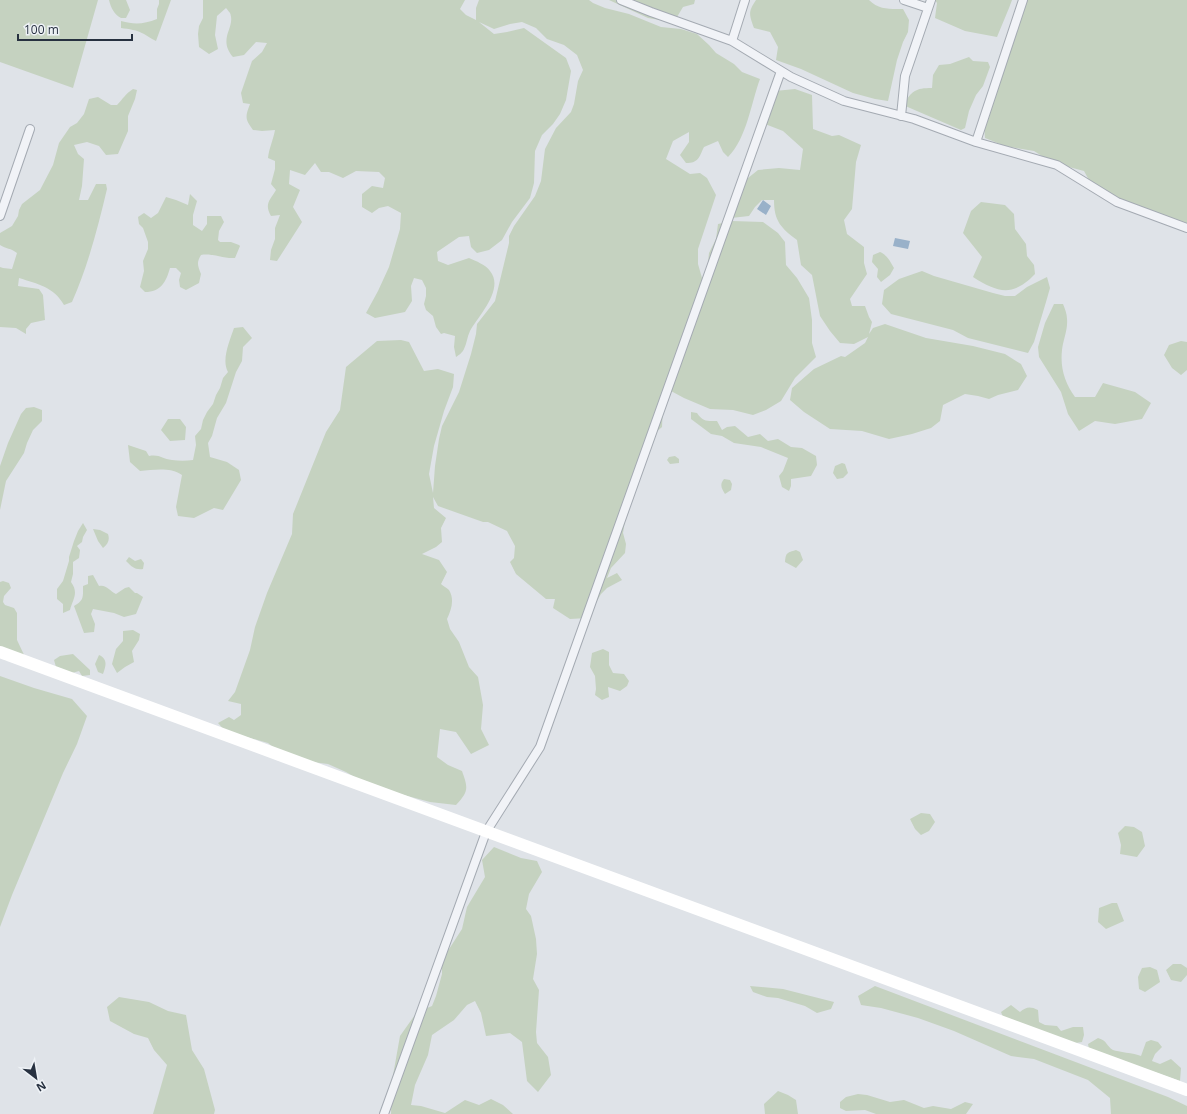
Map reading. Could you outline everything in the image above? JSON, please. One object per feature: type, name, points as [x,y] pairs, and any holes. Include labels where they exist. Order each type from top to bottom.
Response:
[{"type":"street","points":[[621,0],[732,41],[791,78],[844,101],[914,119],[976,142],[1057,165],[1117,202],[1187,228]]},
{"type":"street","points":[[732,41],[745,0]]},
{"type":"street","points":[[901,116],[905,76],[929,4],[904,0]]},
{"type":"street","points":[[976,142],[1023,0]]},
{"type":"street","points":[[384,1114],[486,832],[540,747],[781,71]]},
{"type":"street","points":[[0,216],[30,129]]},
{"type":"street","points":[[0,652],[1187,1090]]},
{"type":"green space","points":[[0,0],[98,0],[73,88],[0,62]]},
{"type":"green space","points":[[109,0],[126,0],[130,10],[126,18],[121,18],[116,15]]},
{"type":"green space","points":[[159,0],[171,0],[156,41],[139,32],[121,28],[121,21],[139,23],[157,19]]},
{"type":"green space","points":[[203,0],[465,0],[460,9],[466,15],[476,20],[476,8],[479,0],[589,0],[605,8],[629,14],[661,27],[681,29],[697,34],[716,53],[734,64],[742,72],[760,79],[748,120],[740,140],[728,157],[723,152],[718,141],[704,147],[696,161],[686,163],[680,155],[689,142],[689,132],[673,141],[666,159],[690,174],[700,173],[707,178],[716,195],[698,249],[698,264],[702,278],[707,272],[709,253],[716,239],[718,224],[732,221],[763,222],[778,233],[785,242],[786,265],[797,278],[809,298],[812,320],[812,343],[816,357],[795,378],[781,401],[766,410],[753,415],[733,410],[710,409],[671,391],[663,406],[662,427],[654,434],[628,503],[623,533],[626,544],[625,553],[611,568],[607,578],[617,573],[622,580],[607,588],[601,594],[587,618],[570,619],[553,608],[555,599],[546,599],[516,574],[510,562],[514,558],[515,546],[507,531],[488,522],[483,522],[438,506],[433,497],[434,508],[446,518],[441,528],[442,542],[436,547],[422,554],[439,560],[447,572],[441,584],[449,590],[452,597],[451,609],[447,619],[450,629],[459,642],[469,667],[478,677],[483,705],[481,729],[489,745],[471,754],[456,732],[440,729],[437,757],[448,765],[462,771],[466,786],[465,793],[456,805],[430,802],[400,794],[358,779],[328,764],[312,762],[279,752],[268,743],[225,731],[218,723],[229,717],[234,720],[241,715],[241,704],[228,701],[235,692],[250,650],[255,627],[267,593],[292,534],[293,514],[326,432],[340,410],[346,367],[377,341],[401,340],[409,342],[424,371],[438,369],[454,374],[453,387],[444,411],[434,446],[429,474],[433,493],[435,466],[442,426],[459,392],[471,354],[477,324],[495,301],[509,243],[509,236],[514,226],[535,196],[541,181],[545,149],[556,128],[571,112],[578,81],[583,70],[577,55],[564,45],[547,39],[536,28],[522,22],[494,29],[479,22],[494,34],[524,28],[566,58],[571,71],[566,100],[560,114],[542,135],[535,151],[534,183],[530,198],[512,222],[502,240],[489,250],[477,253],[471,247],[469,236],[459,237],[437,252],[438,261],[448,265],[469,258],[475,260],[488,269],[494,278],[494,286],[489,302],[470,331],[463,350],[456,357],[454,347],[455,336],[444,333],[441,334],[436,327],[433,316],[426,310],[424,304],[426,288],[422,280],[414,278],[411,286],[412,301],[405,312],[375,318],[366,313],[389,267],[400,229],[401,213],[388,206],[379,208],[372,213],[362,207],[362,194],[372,186],[383,188],[385,178],[379,172],[356,171],[343,178],[329,172],[321,172],[315,163],[305,175],[290,170],[289,184],[300,190],[293,207],[302,222],[277,261],[270,260],[271,250],[275,239],[275,228],[280,215],[271,216],[268,208],[270,199],[276,190],[271,184],[275,169],[275,161],[268,158],[275,130],[253,130],[248,123],[247,118],[247,112],[250,104],[243,103],[241,93],[252,61],[262,52],[267,43],[256,42],[244,55],[233,57],[227,44],[231,18],[230,13],[226,8],[217,16],[215,35],[218,49],[209,54],[199,47],[198,34],[199,26],[203,18]]},
{"type":"green space","points":[[609,0],[695,0],[694,4],[683,7],[677,17],[660,20],[648,18]]},
{"type":"green space","points":[[756,0],[869,0],[877,6],[889,9],[903,9],[909,20],[908,32],[897,60],[888,101],[853,93],[801,69],[776,60],[778,47],[770,32],[754,28],[752,23],[750,13]]},
{"type":"green space","points":[[935,0],[1012,0],[997,37],[965,31],[935,18],[937,3]]},
{"type":"green space","points":[[1025,0],[1187,0],[1187,223],[1183,223],[1108,194],[1090,182],[1084,171],[1045,158],[1034,151],[1005,146],[985,138],[984,124]]},
{"type":"green space","points":[[969,57],[973,61],[988,62],[990,67],[983,86],[976,95],[969,111],[965,128],[961,130],[903,105],[914,91],[932,88],[933,75],[939,65],[950,64]]},
{"type":"green space","points":[[133,89],[137,90],[128,116],[128,131],[118,154],[106,155],[99,146],[87,142],[74,145],[78,154],[84,159],[82,186],[79,200],[88,200],[96,184],[106,184],[107,189],[88,260],[72,302],[64,305],[55,294],[45,287],[19,278],[18,286],[39,289],[43,295],[45,320],[31,323],[26,329],[26,334],[16,328],[0,327],[0,267],[12,269],[17,253],[0,245],[0,233],[12,226],[18,216],[22,204],[40,190],[53,165],[59,143],[70,127],[77,123],[84,114],[89,99],[98,97],[111,105],[117,105]]},
{"type":"green space","points":[[795,89],[812,95],[813,129],[832,136],[839,135],[861,145],[856,162],[852,209],[844,220],[847,234],[864,247],[864,263],[867,274],[850,299],[852,306],[865,306],[872,322],[869,334],[873,328],[885,324],[926,338],[973,346],[1005,354],[1021,364],[1027,376],[1018,390],[989,399],[965,394],[943,405],[940,421],[931,428],[889,439],[862,431],[830,429],[804,412],[790,400],[792,388],[814,369],[841,356],[845,357],[865,343],[868,337],[854,344],[840,343],[830,331],[820,316],[812,275],[801,265],[797,240],[783,228],[777,219],[774,200],[762,200],[749,216],[731,218],[743,182],[758,170],[779,168],[800,170],[803,149],[783,131],[765,124],[775,91]]},
{"type":"green space","points":[[190,194],[197,201],[193,215],[193,225],[202,231],[207,224],[207,216],[221,216],[224,222],[219,231],[218,240],[220,242],[231,242],[240,246],[235,258],[201,255],[198,262],[198,267],[201,274],[199,283],[186,290],[180,287],[179,280],[181,273],[176,268],[170,268],[165,282],[159,288],[151,292],[145,292],[140,287],[144,271],[143,261],[148,249],[148,242],[143,228],[139,224],[138,217],[144,213],[151,218],[158,213],[166,197],[188,205]]},
{"type":"green space","points":[[981,202],[1005,205],[1014,214],[1015,229],[1026,244],[1027,256],[1034,265],[1035,274],[1020,286],[1005,290],[998,289],[990,287],[973,277],[982,257],[963,233],[971,211]]},
{"type":"green space","points":[[880,252],[890,261],[894,268],[890,275],[881,282],[877,277],[878,269],[872,262],[873,255]]},
{"type":"green space","points":[[922,271],[934,276],[1005,296],[1015,296],[1027,287],[1047,277],[1050,288],[1034,342],[1028,353],[968,338],[953,330],[891,314],[882,304],[884,290],[899,279]]},
{"type":"green space","points":[[1054,304],[1063,304],[1066,313],[1067,327],[1062,350],[1062,363],[1066,381],[1075,397],[1095,397],[1103,383],[1135,392],[1151,403],[1142,419],[1115,424],[1095,421],[1079,431],[1068,414],[1061,392],[1039,357],[1038,347],[1045,323]]},
{"type":"green space","points":[[243,327],[252,338],[243,347],[242,361],[236,372],[226,403],[217,418],[212,436],[208,443],[210,457],[227,462],[239,470],[241,480],[223,510],[214,508],[194,518],[178,516],[176,507],[182,475],[177,472],[167,470],[140,471],[130,462],[128,445],[146,451],[149,456],[185,461],[193,460],[196,445],[195,436],[201,429],[203,420],[213,404],[223,378],[228,372],[225,362],[228,344],[234,328]]},
{"type":"green space","points":[[1181,341],[1187,342],[1187,370],[1181,375],[1172,368],[1164,355],[1169,345]]},
{"type":"green space","points":[[34,407],[42,410],[42,421],[33,430],[24,453],[6,481],[0,510],[0,466],[21,414],[26,408]]},
{"type":"green space","points":[[691,412],[697,413],[701,418],[706,420],[717,421],[722,430],[727,427],[735,426],[748,437],[760,434],[768,441],[778,439],[791,447],[802,448],[816,456],[817,465],[811,476],[791,479],[789,491],[782,487],[779,476],[783,471],[788,458],[761,447],[734,443],[722,436],[711,434],[691,419]]},
{"type":"green space","points":[[168,419],[180,419],[186,427],[185,440],[170,441],[161,430]]},
{"type":"green space","points":[[675,456],[679,459],[679,463],[670,464],[667,460],[669,457]]},
{"type":"green space","points":[[842,463],[845,464],[848,473],[843,478],[837,479],[833,473],[835,466]]},
{"type":"green space","points":[[724,479],[730,480],[732,484],[731,490],[725,494],[721,485]]},
{"type":"green space","points":[[83,523],[87,530],[82,542],[77,546],[80,550],[79,558],[73,562],[71,582],[75,589],[75,596],[70,610],[63,613],[63,604],[57,599],[57,589],[63,581],[74,541]]},
{"type":"green space","points":[[93,529],[100,530],[108,534],[108,542],[103,548],[98,541]]},
{"type":"green space","points":[[796,550],[800,552],[803,560],[796,568],[785,562],[788,553]]},
{"type":"green space","points":[[129,557],[135,561],[141,559],[144,563],[143,569],[134,568],[130,565],[126,561]]},
{"type":"green space","points":[[93,575],[99,586],[106,587],[116,594],[129,587],[135,593],[143,597],[136,614],[124,617],[114,613],[93,609],[91,614],[95,624],[94,632],[84,633],[74,606],[80,602],[82,598],[83,586],[88,584],[88,576]]},
{"type":"green space","points":[[3,581],[9,583],[11,588],[4,596],[3,602],[5,605],[14,608],[17,613],[17,640],[26,659],[17,662],[4,660],[5,651],[0,646],[0,582]]},
{"type":"green space","points":[[133,630],[140,634],[139,640],[132,651],[134,662],[117,673],[112,664],[116,649],[123,641],[123,631]]},
{"type":"green space","points":[[603,649],[609,652],[609,665],[613,673],[624,674],[629,681],[627,686],[620,691],[608,687],[609,697],[602,700],[595,695],[595,676],[590,667],[592,653]]},
{"type":"green space","points":[[73,654],[90,670],[90,675],[82,676],[79,671],[72,673],[56,667],[54,660],[60,656]]},
{"type":"green space","points":[[99,655],[105,661],[103,674],[98,672],[95,664]]},
{"type":"green space","points":[[0,676],[72,699],[87,716],[77,744],[63,773],[0,927]]},
{"type":"green space","points":[[921,813],[930,814],[935,822],[929,831],[921,835],[915,829],[910,819]]},
{"type":"green space","points":[[1125,826],[1134,827],[1142,832],[1145,846],[1137,857],[1120,854],[1121,845],[1118,833]]},
{"type":"green space","points":[[494,847],[521,858],[537,861],[542,872],[529,894],[526,909],[531,916],[536,939],[537,954],[533,979],[539,990],[536,1032],[537,1043],[548,1057],[551,1075],[538,1092],[527,1081],[522,1042],[510,1033],[486,1036],[481,1013],[475,1001],[467,1005],[454,1020],[432,1035],[428,1055],[415,1085],[411,1105],[421,1106],[445,1113],[465,1100],[479,1105],[491,1099],[503,1105],[513,1114],[391,1114],[392,1081],[400,1036],[417,1012],[432,1006],[442,974],[442,960],[462,929],[467,907],[485,877],[482,860]]},
{"type":"green space","points":[[1112,903],[1117,903],[1124,921],[1106,929],[1098,922],[1099,908]]},
{"type":"green space","points":[[1173,964],[1181,964],[1187,968],[1187,975],[1181,982],[1171,980],[1166,970]]},
{"type":"green space","points":[[1150,967],[1157,970],[1160,982],[1145,992],[1139,989],[1138,977],[1142,968]]},
{"type":"green space","points":[[750,986],[783,989],[834,1002],[831,1009],[817,1013],[805,1006],[753,992]]},
{"type":"green space","points":[[875,986],[1168,1097],[1187,1106],[1187,1114],[1111,1114],[1110,1098],[1088,1080],[1034,1059],[1011,1056],[954,1031],[918,1018],[881,1008],[861,1005],[858,996]]},
{"type":"green space","points":[[119,997],[149,1002],[168,1011],[186,1015],[192,1050],[204,1069],[215,1110],[214,1114],[153,1114],[167,1065],[154,1050],[148,1038],[134,1034],[110,1021],[107,1007]]},
{"type":"green space","points":[[1011,1005],[1020,1012],[1028,1008],[1038,1010],[1039,1022],[1045,1025],[1057,1026],[1061,1031],[1073,1027],[1083,1027],[1084,1035],[1082,1042],[1069,1044],[1003,1017],[1001,1012]]},
{"type":"green space","points":[[1098,1038],[1104,1041],[1113,1050],[1141,1056],[1146,1042],[1151,1040],[1158,1042],[1162,1047],[1155,1054],[1152,1061],[1160,1064],[1171,1059],[1181,1068],[1180,1081],[1089,1049],[1088,1044]]},
{"type":"green space","points":[[778,1091],[796,1100],[798,1114],[765,1114],[764,1104]]},
{"type":"green space","points":[[858,1094],[867,1095],[890,1102],[904,1100],[924,1108],[933,1106],[951,1109],[965,1102],[973,1104],[966,1114],[876,1114],[865,1110],[846,1111],[840,1108],[840,1102],[846,1097]]},
{"type":"water","points":[[763,200],[771,206],[766,215],[757,209]]},
{"type":"water","points":[[895,238],[910,241],[908,249],[893,246]]}]
